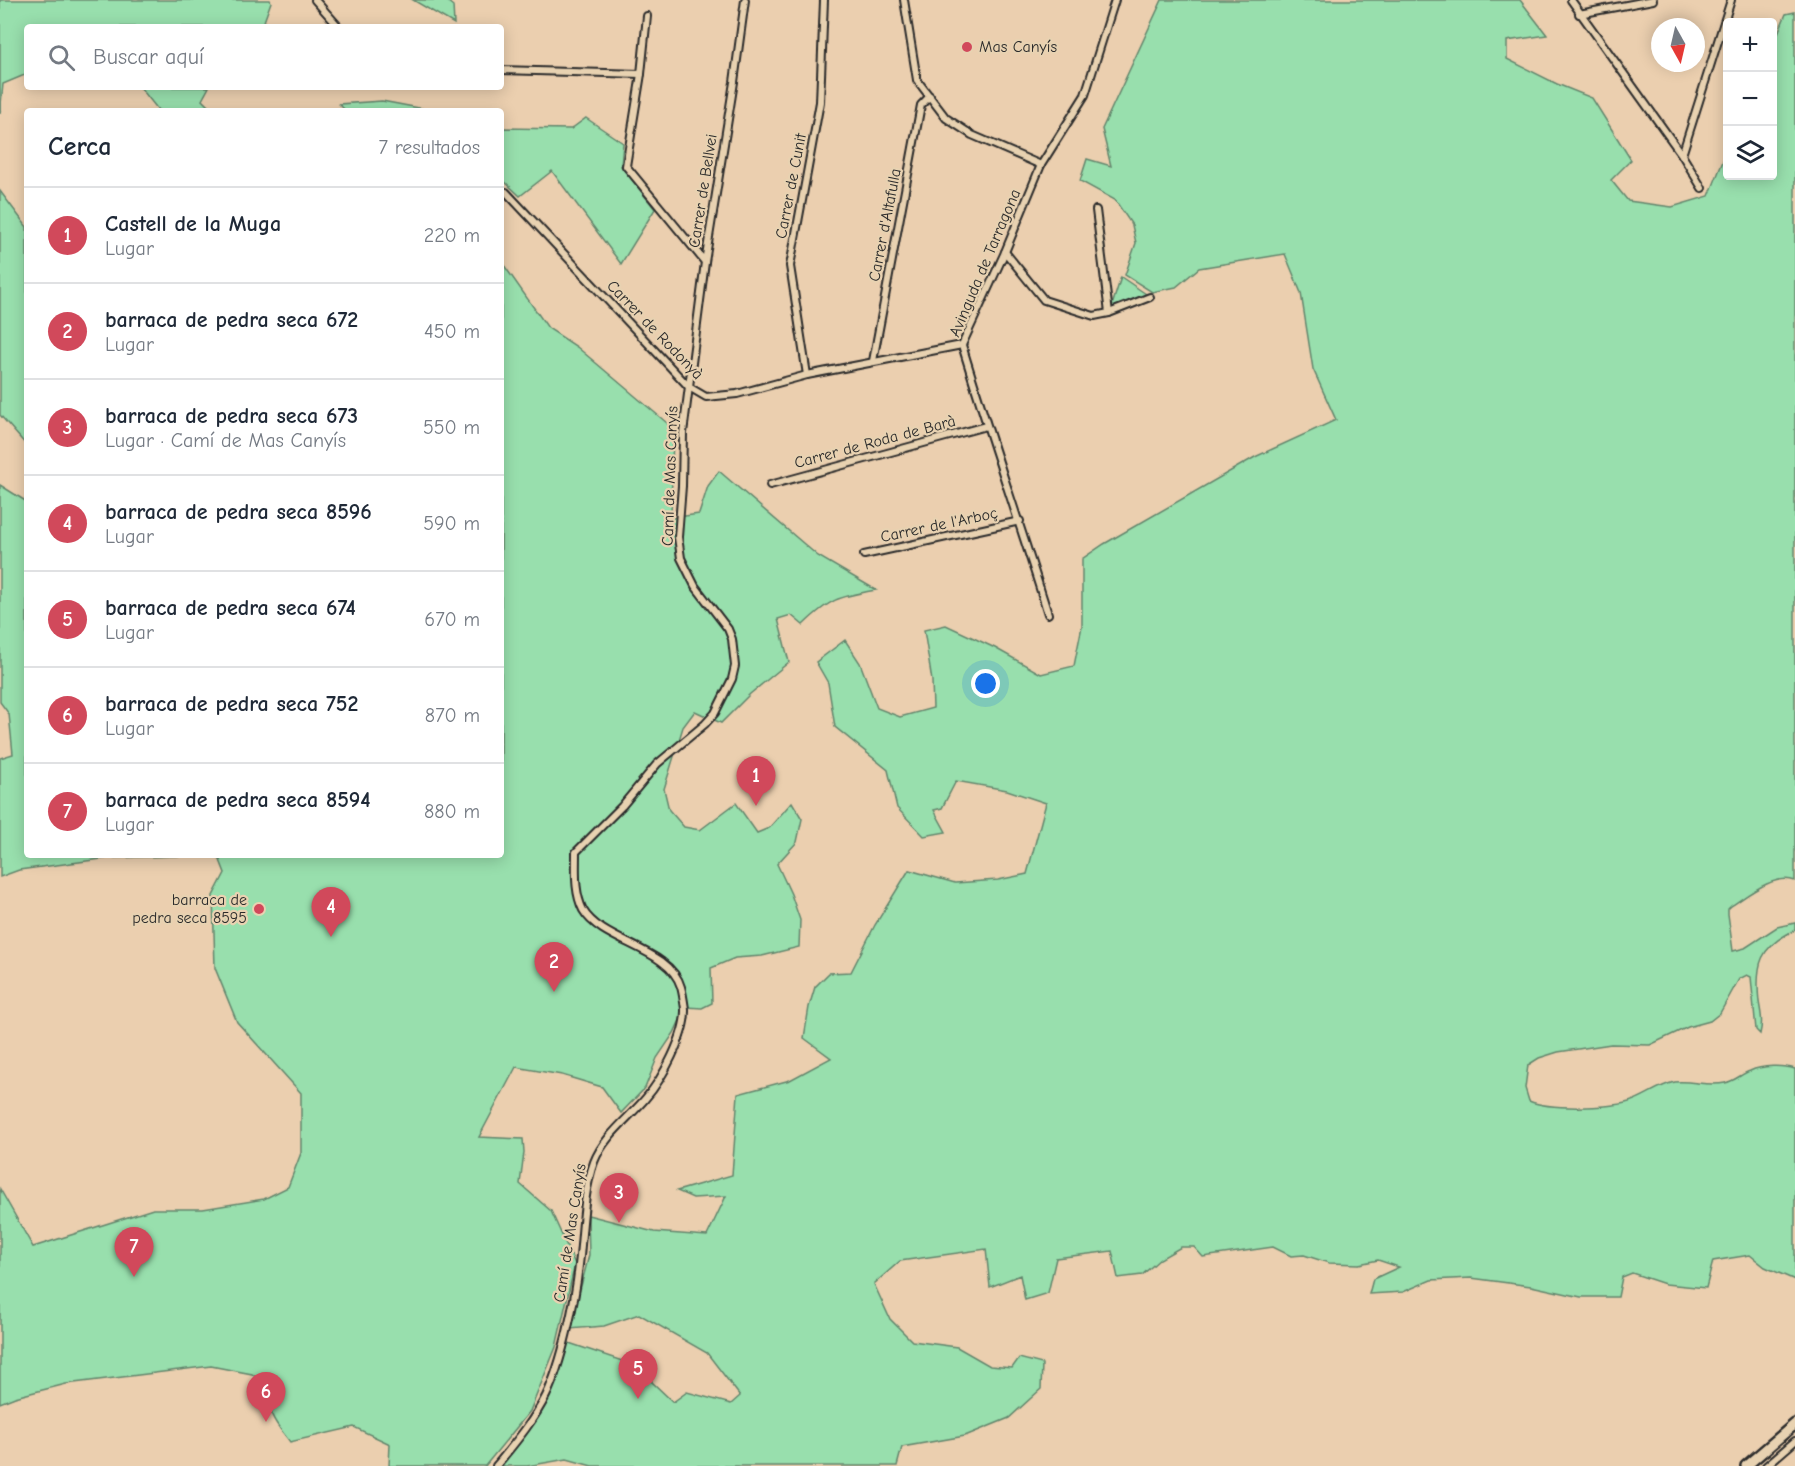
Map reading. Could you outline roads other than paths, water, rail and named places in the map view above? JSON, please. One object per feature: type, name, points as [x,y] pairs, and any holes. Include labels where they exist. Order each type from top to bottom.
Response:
[{"type":"main road","points":[[1746,1466],[1795,1424]]},
{"type":"street","points":[[315,0],[336,24]]},
{"type":"street","name":"Carrer de Bellvei","points":[[689,387],[705,262],[745,0]]},
{"type":"street","name":"Carrer de Cunit","points":[[807,375],[789,266],[820,102],[824,0]]},
{"type":"street","points":[[904,0],[917,80],[946,118],[972,135],[1041,165]]},
{"type":"street","name":"Avinguda de Tarragona","points":[[1048,614],[1020,521],[986,426],[963,345],[1041,165],[1085,94],[1115,0]]},
{"type":"street","points":[[1571,0],[1682,155],[1702,188]]},
{"type":"street","points":[[1579,14],[1653,0]]},
{"type":"street","points":[[1682,155],[1731,0]]},
{"type":"street","points":[[647,16],[641,74],[626,166],[705,262]]},
{"type":"street","points":[[504,70],[641,74]]},
{"type":"street","name":"Carrer d'Altafulla","points":[[873,362],[921,105],[930,96]]},
{"type":"street","name":"Carrer de Rodonyà","points":[[506,192],[689,387],[706,397],[737,394],[807,375],[963,345]]},
{"type":"street","points":[[1096,210],[1109,313]]},
{"type":"street","points":[[1005,252],[1044,300],[1094,316],[1109,313],[1150,297]]},
{"type":"street","name":"Camí de Mas Canyís","points":[[496,1466],[529,1425],[546,1396],[558,1366],[579,1270],[590,1178],[595,1160],[610,1136],[646,1099],[658,1083],[677,1043],[684,1021],[685,1010],[680,984],[673,973],[643,950],[604,929],[590,919],[583,909],[577,892],[576,852],[622,806],[666,754],[716,713],[732,680],[735,666],[732,639],[728,629],[695,586],[681,558],[678,537],[683,433],[689,387]]},
{"type":"street","name":"Carrer de Roda de Barà","points":[[770,485],[986,426]]},
{"type":"street","name":"Carrer de l'Arboç","points":[[864,555],[1020,521]]},
{"type":"street","points":[[1766,1466],[1795,1441]]},
{"type":"place","name":"Mas Canyís","points":[[967,47]]},
{"type":"place","name":"Castell de la Muga","points":[[756,806]]},
{"type":"place","name":"barraca de pedra seca 8595","points":[[259,909]]},
{"type":"place","name":"barraca de pedra seca 8596","points":[[331,937]]},
{"type":"place","name":"barraca de pedra seca 672","points":[[554,992]]},
{"type":"place","name":"barraca de pedra seca 673","points":[[619,1223]]},
{"type":"place","name":"barraca de pedra seca 8594","points":[[134,1277]]},
{"type":"place","name":"barraca de pedra seca 674","points":[[638,1399]]},
{"type":"place","name":"barraca de pedra seca 752","points":[[266,1422]]}]
